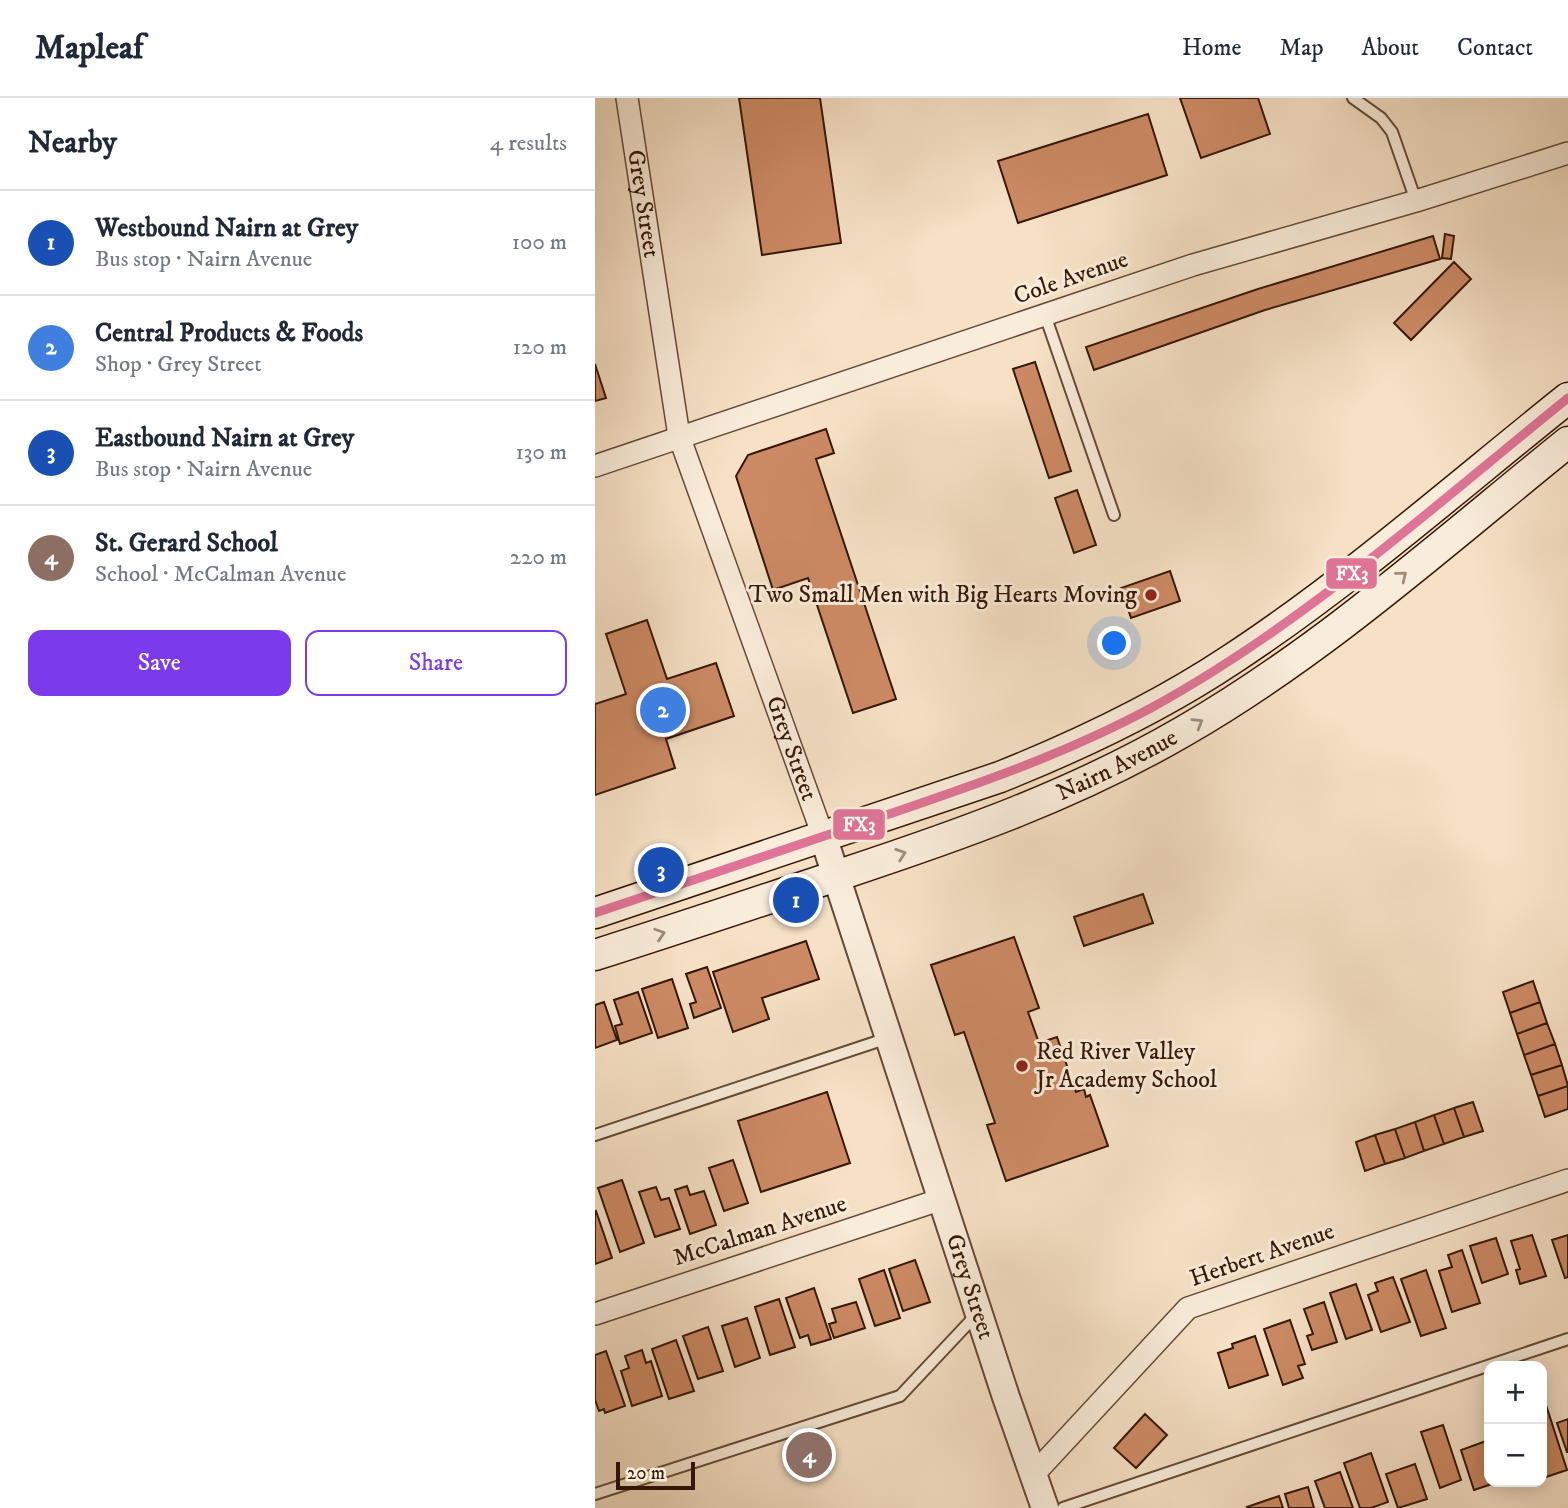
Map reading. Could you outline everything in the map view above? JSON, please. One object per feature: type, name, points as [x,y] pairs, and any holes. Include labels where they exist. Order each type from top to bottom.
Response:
[{"type":"main road","name":"Nairn Avenue","points":[[595,913],[1000,776],[1043,760],[1094,736],[1190,685],[1251,646],[1361,564],[1568,398]]},
{"type":"main road","name":"Nairn Avenue","points":[[595,955],[937,842],[1065,793],[1185,731],[1304,653],[1568,442]]},
{"type":"street","name":"Grey Street","points":[[627,98],[680,436],[823,836],[1045,1508]]},
{"type":"street","name":"Cole Avenue","points":[[595,466],[1193,265],[1416,201],[1568,153]]},
{"type":"street","name":"Herbert Avenue","points":[[1034,1474],[1188,1308],[1568,1180]]},
{"type":"street","name":"McCalman Avenue","points":[[595,1314],[942,1199]]},
{"type":"lane","points":[[1353,98],[1381,118],[1392,132],[1416,201]]},
{"type":"lane","points":[[1045,315],[1114,515]]},
{"type":"lane","points":[[595,1135],[888,1038]]},
{"type":"lane","points":[[595,1494],[900,1396],[979,1311]]},
{"type":"lane","points":[[1063,1508],[1568,1339]]},
{"type":"building","points":[[739,98],[820,98],[841,243],[762,255]]},
{"type":"building","points":[[1180,98],[1258,98],[1270,134],[1201,158]]},
{"type":"building","points":[[1148,114],[1167,175],[1018,223],[998,161]]},
{"type":"building","points":[[1445,234],[1454,236],[1451,259],[1442,258]]},
{"type":"building","points":[[1433,236],[1440,259],[1265,310],[1094,370],[1086,347],[1258,289]]},
{"type":"building","points":[[1454,262],[1471,279],[1411,340],[1394,323]]},
{"type":"building","points":[[1035,362],[1071,471],[1049,478],[1013,369]]},
{"type":"building","points":[[595,364],[606,398],[595,401]]},
{"type":"building","points":[[826,429],[834,453],[816,459],[896,699],[853,713],[808,578],[773,590],[736,476],[748,455]]},
{"type":"building","points":[[1077,490],[1096,545],[1074,553],[1055,498]]},
{"type":"building","name":"Two Small Men with Big Hearts Moving","points":[[1170,571],[1180,601],[1131,618],[1121,588]]},
{"type":"building","points":[[647,620],[667,679],[716,663],[734,716],[666,739],[675,768],[595,795],[595,704],[626,694],[606,634]]},
{"type":"building","points":[[1143,894],[1153,923],[1084,946],[1074,917]]},
{"type":"building","name":"Red River Valley Jr Academy School","points":[[1014,937],[1039,1008],[1028,1012],[1039,1043],[1057,1037],[1076,1092],[1084,1089],[1086,1097],[1090,1095],[1108,1146],[1006,1181],[987,1125],[995,1123],[964,1032],[955,1035],[931,965]]},
{"type":"building","points":[[806,941],[819,979],[762,998],[769,1019],[733,1032],[713,972]]},
{"type":"building","points":[[707,967],[721,1008],[694,1018],[690,1004],[696,1002],[686,974]]},
{"type":"building","points":[[672,979],[688,1028],[658,1038],[642,989]]},
{"type":"building","points":[[1533,981],[1540,1002],[1510,1013],[1503,992]]},
{"type":"building","points":[[638,992],[652,1033],[620,1044],[615,1026],[622,1024],[614,1000]]},
{"type":"building","points":[[604,1002],[617,1040],[595,1048],[595,1005]]},
{"type":"building","points":[[1540,1002],[1547,1023],[1517,1034],[1510,1013]]},
{"type":"building","points":[[1547,1023],[1555,1044],[1524,1055],[1517,1034]]},
{"type":"building","points":[[1555,1044],[1562,1065],[1531,1075],[1524,1055]]},
{"type":"building","points":[[1562,1065],[1568,1086],[1538,1096],[1531,1075]]},
{"type":"building","points":[[1568,1086],[1568,1109],[1545,1117],[1538,1096]]},
{"type":"building","points":[[827,1092],[850,1163],[761,1192],[738,1121]]},
{"type":"building","points":[[1473,1102],[1483,1131],[1464,1137],[1454,1108]]},
{"type":"building","points":[[1454,1108],[1464,1137],[1444,1144],[1434,1115]]},
{"type":"building","points":[[1434,1115],[1444,1144],[1424,1151],[1415,1122]]},
{"type":"building","points":[[1415,1122],[1424,1151],[1405,1158],[1395,1129]]},
{"type":"building","points":[[1395,1129],[1405,1158],[1385,1164],[1375,1135]]},
{"type":"building","points":[[1375,1135],[1385,1164],[1365,1171],[1356,1142]]},
{"type":"building","points":[[733,1160],[748,1203],[724,1211],[709,1168]]},
{"type":"building","points":[[622,1180],[644,1243],[620,1252],[598,1188]]},
{"type":"building","points":[[687,1186],[690,1195],[704,1191],[716,1225],[690,1234],[675,1190]]},
{"type":"building","points":[[656,1187],[661,1200],[669,1198],[680,1229],[655,1237],[639,1192]]},
{"type":"building","points":[[595,1212],[612,1258],[595,1264]]},
{"type":"building","points":[[1532,1235],[1546,1276],[1520,1284],[1516,1270],[1520,1269],[1511,1241]]},
{"type":"building","points":[[1568,1235],[1568,1277],[1565,1278],[1552,1240]]},
{"type":"building","points":[[1496,1238],[1508,1274],[1482,1283],[1470,1246]]},
{"type":"building","points":[[1462,1250],[1480,1303],[1452,1312],[1439,1271],[1452,1267],[1448,1255]]},
{"type":"building","points":[[915,1260],[930,1302],[903,1311],[889,1269]]},
{"type":"building","points":[[884,1270],[900,1318],[875,1326],[859,1279]]},
{"type":"building","points":[[1426,1270],[1446,1328],[1421,1336],[1401,1279]]},
{"type":"building","points":[[1393,1277],[1410,1322],[1381,1332],[1368,1295],[1378,1291],[1375,1283]]},
{"type":"building","points":[[1356,1284],[1372,1330],[1346,1339],[1330,1293]]},
{"type":"building","points":[[814,1288],[831,1339],[811,1345],[808,1335],[800,1338],[786,1298]]},
{"type":"building","points":[[779,1299],[795,1347],[770,1355],[755,1307]]},
{"type":"building","points":[[856,1302],[865,1328],[834,1338],[829,1324],[836,1322],[832,1309]]},
{"type":"building","points":[[1324,1302],[1337,1342],[1312,1350],[1307,1336],[1313,1334],[1304,1309]]},
{"type":"building","points":[[747,1318],[760,1358],[735,1367],[722,1326]]},
{"type":"building","points":[[1290,1320],[1305,1364],[1298,1366],[1303,1378],[1283,1385],[1264,1329]]},
{"type":"building","points":[[708,1327],[723,1371],[698,1379],[683,1336]]},
{"type":"building","points":[[1255,1336],[1268,1375],[1229,1388],[1218,1353],[1233,1348],[1232,1344]]},
{"type":"building","points":[[676,1340],[694,1391],[669,1399],[652,1349]]},
{"type":"building","points":[[642,1350],[646,1363],[651,1361],[662,1396],[632,1406],[621,1371],[629,1368],[625,1356]]},
{"type":"building","points":[[606,1351],[625,1406],[605,1413],[604,1409],[599,1411],[595,1400],[595,1355]]},
{"type":"building","points":[[1547,1408],[1567,1470],[1547,1477]]},
{"type":"building","points":[[1145,1414],[1167,1435],[1136,1468],[1114,1448]]},
{"type":"building","points":[[1568,1419],[1568,1452],[1567,1452],[1557,1423]]},
{"type":"building","points":[[1443,1425],[1461,1480],[1440,1488],[1421,1432]]},
{"type":"building","points":[[1484,1442],[1484,1487],[1474,1490],[1461,1450]]},
{"type":"building","points":[[1371,1453],[1388,1502],[1371,1508],[1360,1508],[1344,1463]]},
{"type":"building","points":[[1415,1464],[1427,1499],[1398,1508],[1386,1474]]},
{"type":"building","points":[[1340,1472],[1353,1508],[1325,1508],[1315,1481]]},
{"type":"building","points":[[1308,1487],[1314,1508],[1289,1508],[1285,1494]]},
{"type":"building","points":[[1279,1496],[1283,1508],[1247,1507]]},
{"type":"transit line","name":"FX3","points":[[595,913],[975,784],[1117,726],[1207,675],[1314,602],[1417,522],[1568,398]]},
{"type":"place","name":"Two Small Men with Big Hearts Moving","points":[[1151,595]]},
{"type":"place","name":"Central Products & Foods","points":[[663,710]]},
{"type":"place","name":"Eastbound Nairn at Grey","points":[[661,870]]},
{"type":"place","name":"Westbound Nairn at Grey","points":[[796,900]]},
{"type":"place","name":"Red River Valley Jr Academy School","points":[[1022,1066]]},
{"type":"place","name":"St. Gerard School","points":[[809,1455]]}]
